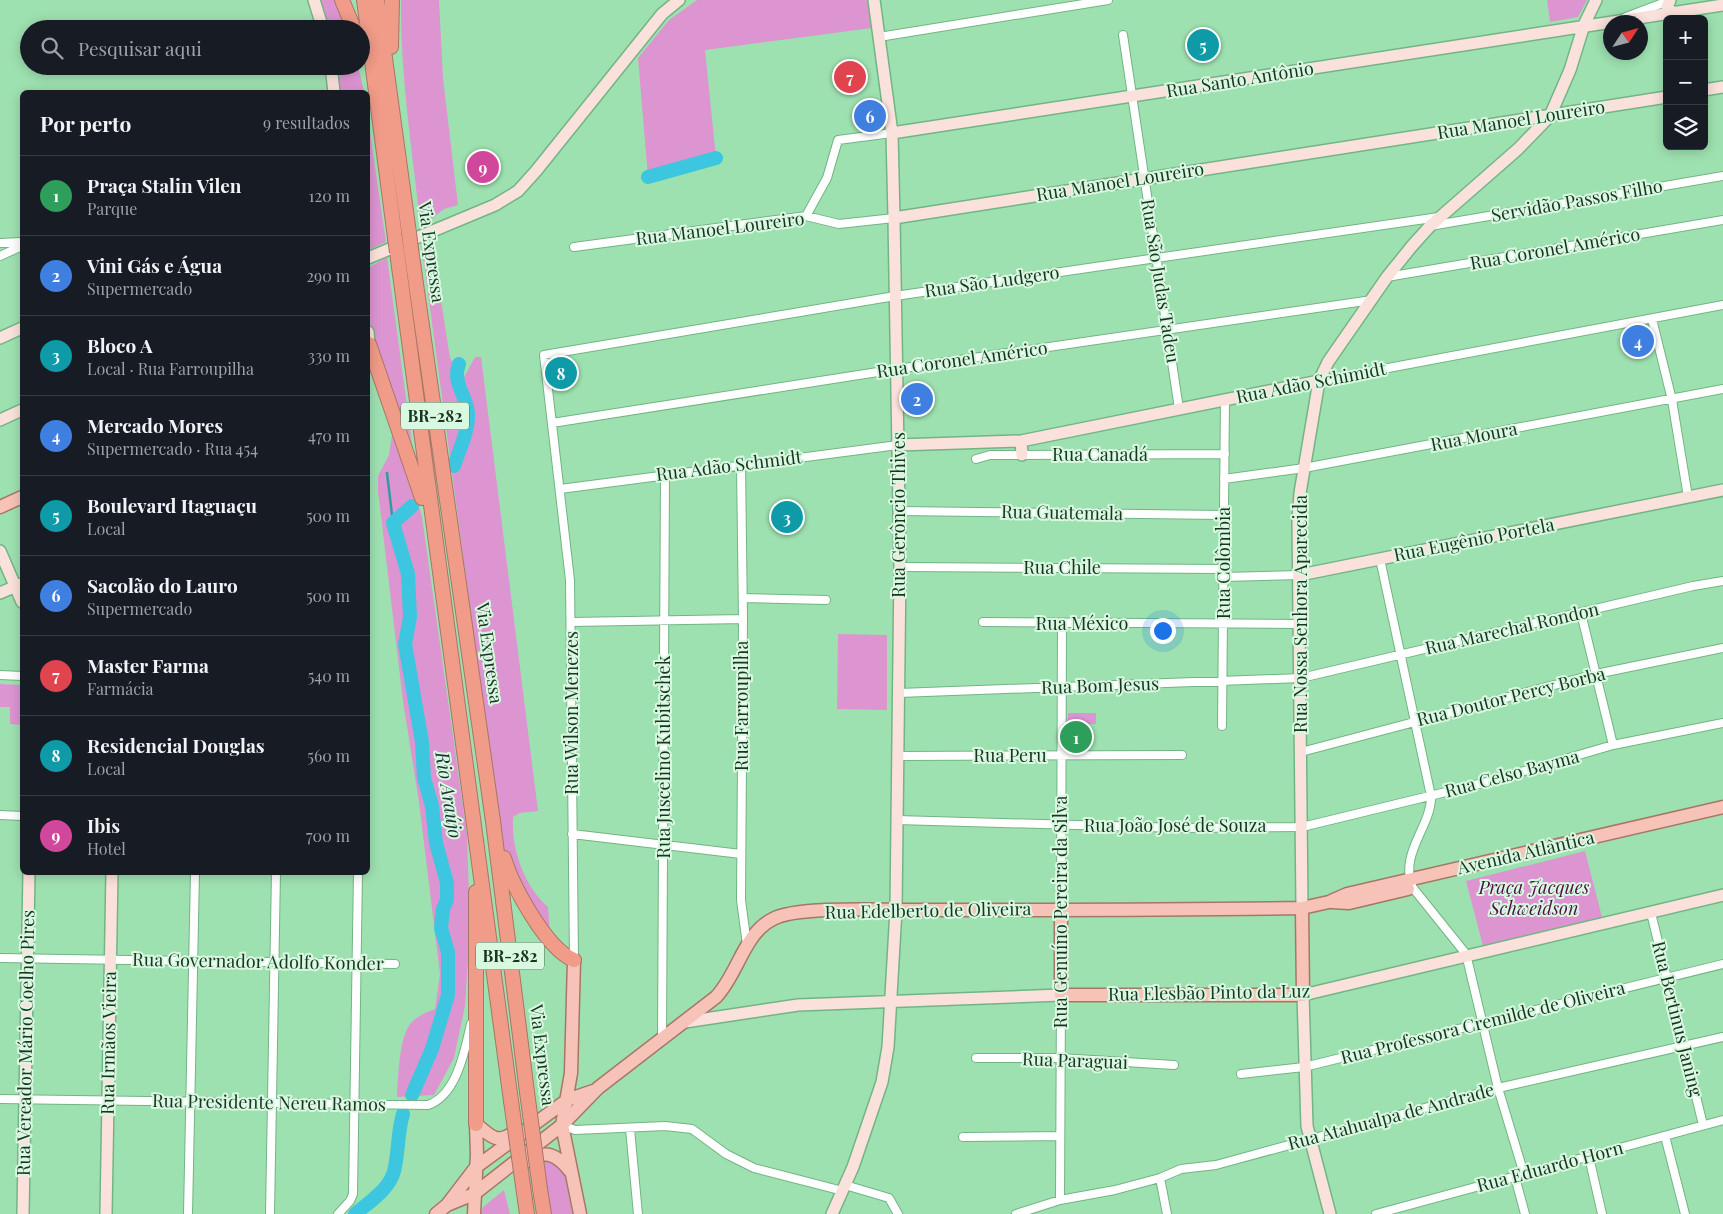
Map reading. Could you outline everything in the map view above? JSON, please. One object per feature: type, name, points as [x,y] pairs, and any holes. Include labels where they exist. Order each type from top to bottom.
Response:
[{"type":"highway","points":[[342,0],[350,20]]},
{"type":"highway","points":[[364,0],[366,20]]},
{"type":"highway","points":[[377,0],[391,98]]},
{"type":"highway","points":[[391,98],[392,0]]},
{"type":"highway","points":[[370,48],[377,104]]},
{"type":"highway","points":[[368,75],[377,104]]},
{"type":"highway","name":"Via Expressa","points":[[391,98],[493,821],[544,1214]]},
{"type":"highway","name":"Via Expressa","points":[[377,104],[433,535],[526,1207]]},
{"type":"highway","points":[[370,346],[433,535]]},
{"type":"highway","points":[[493,821],[512,882],[519,896],[544,932],[565,956],[574,960]]},
{"type":"highway","points":[[476,848],[477,953],[474,1009],[476,1124]]},
{"type":"main road","points":[[0,507],[20,498]]},
{"type":"main road","name":"Avenida Atlântica","points":[[1621,835],[1723,806]]},
{"type":"main road","name":"Avenida Atlântica","points":[[1302,908],[1621,835],[1723,814]]},
{"type":"main road","points":[[1302,908],[1303,995]]},
{"type":"main road","name":"Rua Edelberto de Oliveira","points":[[598,1088],[685,1022],[722,990],[734,973],[747,947],[763,925],[788,914],[896,910],[1302,908]]},
{"type":"main road","name":"Rua Genuíno Pereira da Silva","points":[[1060,995],[1061,910]]},
{"type":"main road","name":"Rua Wilson Menezes","points":[[562,1125],[573,1098],[571,1073],[574,960]]},
{"type":"main road","name":"Rua Elesbão Pinto da Luz","points":[[1060,995],[1303,995]]},
{"type":"main road","points":[[476,1124],[493,1138],[503,1139],[556,1097],[571,1073]]},
{"type":"main road","points":[[436,1214],[451,1204],[476,1167],[547,1114],[573,1098],[598,1088]]},
{"type":"main road","points":[[474,1204],[499,1174],[562,1125],[598,1088]]},
{"type":"main road","points":[[547,1114],[562,1125],[580,1214]]},
{"type":"main road","points":[[474,1204],[476,1124]]},
{"type":"main road","points":[[451,1204],[474,1204],[535,1156],[542,1154],[553,1155],[570,1171]]},
{"type":"main road","points":[[476,1167],[499,1174]]},
{"type":"main road","points":[[451,1204],[465,1214]]},
{"type":"street","points":[[314,0],[320,20]]},
{"type":"street","points":[[370,257],[484,210],[518,191],[536,172],[662,14],[678,0]]},
{"type":"street","name":"Rua Gerôncio Thives","points":[[832,1214],[844,1188],[882,1082],[891,1002],[896,910],[900,567],[892,133],[874,0]]},
{"type":"street","points":[[879,37],[1108,0]]},
{"type":"street","name":"Rua Nossa Senhora Aparecida","points":[[1302,908],[1298,520],[1304,468],[1319,381],[1333,354],[1387,277],[1430,226],[1518,149],[1550,116],[1570,70],[1584,25],[1596,0]]},
{"type":"street","points":[[1670,0],[1668,7],[1673,13]]},
{"type":"street","points":[[1632,15],[1670,0]]},
{"type":"street","name":"Rua Santo Antônio","points":[[1648,16],[1723,5]]},
{"type":"street","name":"Rua Santo Antônio","points":[[806,216],[827,178],[838,140],[1603,22]]},
{"type":"street","name":"Rua São Judas Tadeu","points":[[1123,35],[1180,409]]},
{"type":"street","points":[[331,75],[334,90]]},
{"type":"street","points":[[1708,89],[1723,87]]},
{"type":"street","name":"Rua Manoel Loureiro","points":[[574,247],[806,216],[839,224],[894,218],[1663,98]]},
{"type":"street","name":"Servidão Passos Filho","points":[[1430,226],[1723,176]]},
{"type":"street","name":"Rua São Ludgero","points":[[544,355],[895,296],[1441,217]]},
{"type":"street","name":"Rua Coronel Américo","points":[[1387,277],[1723,220]]},
{"type":"street","points":[[0,243],[20,242]]},
{"type":"street","points":[[0,256],[20,247]]},
{"type":"street","name":"Rua Coronel Américo","points":[[552,423],[1372,300]]},
{"type":"street","name":"Rua Adão Schimidt","points":[[898,445],[1021,441],[1225,399],[1723,305]]},
{"type":"street","points":[[1652,319],[1672,400],[1688,497]]},
{"type":"street","points":[[0,338],[20,329]]},
{"type":"street","name":"Rua Wilson Menezes","points":[[544,355],[568,554],[572,622],[574,960]]},
{"type":"street","name":"Rua Moura","points":[[1224,479],[1304,468],[1723,389]]},
{"type":"street","name":"Rua Colômbia","points":[[1222,726],[1225,399]]},
{"type":"street","points":[[0,420],[20,411]]},
{"type":"street","points":[[1021,441],[1022,455]]},
{"type":"street","name":"Rua Adão Schmidt","points":[[560,489],[898,445]]},
{"type":"street","name":"Rua Canadá","points":[[976,459],[990,456],[1022,455],[1225,454]]},
{"type":"street","name":"Rua Farroupilha","points":[[741,464],[743,598],[741,900],[747,947]]},
{"type":"street","name":"Rua Juscelino Kubitschek","points":[[662,1040],[665,474]]},
{"type":"street","name":"Rua Eugênio Portela","points":[[1224,573],[1300,575],[1723,490]]},
{"type":"street","name":"Rua Guatemala","points":[[899,511],[1224,515]]},
{"type":"street","points":[[0,551],[19,585],[0,593]]},
{"type":"street","points":[[1380,559],[1413,722],[1431,796],[1429,808],[1412,852],[1411,884],[1466,954],[1498,1088],[1524,1174]]},
{"type":"street","name":"Rua Chile","points":[[900,567],[1224,573]]},
{"type":"street","name":"Rua Marechal Rondon","points":[[1301,678],[1693,586],[1723,582]]},
{"type":"street","points":[[743,598],[826,600]]},
{"type":"street","points":[[1581,612],[1613,745]]},
{"type":"street","points":[[572,622],[743,619]]},
{"type":"street","name":"Rua México","points":[[983,622],[1062,624],[1300,624]]},
{"type":"street","name":"Rua Genuíno Pereira da Silva","points":[[1061,910],[1062,624]]},
{"type":"street","name":"Rua Doutor Percy Borba","points":[[1301,752],[1596,674],[1723,648]]},
{"type":"street","points":[[0,675],[20,676]]},
{"type":"street","name":"Rua Bom Jesus","points":[[899,693],[1301,678]]},
{"type":"street","name":"Rua Celso Bayma","points":[[1302,827],[1483,783],[1613,745],[1723,723]]},
{"type":"street","name":"Rua Peru","points":[[898,756],[1182,755]]},
{"type":"street","points":[[0,815],[20,816]]},
{"type":"street","name":"Rua João José de Souza","points":[[897,820],[1061,825],[1302,827]]},
{"type":"street","points":[[572,834],[741,854]]},
{"type":"street","name":"Rua Vereador Mário Coelho Pires","points":[[23,1214],[29,875]]},
{"type":"street","name":"Rua Irmãos Vieira","points":[[106,1214],[112,875]]},
{"type":"street","points":[[188,1214],[195,875]]},
{"type":"street","points":[[270,1214],[276,875]]},
{"type":"street","points":[[338,1214],[350,1201],[353,1194],[358,875]]},
{"type":"street","name":"Rua Elesbão Pinto da Luz","points":[[1303,995],[1466,954],[1723,895]]},
{"type":"street","name":"Rua Bertinus Janing","points":[[1650,913],[1703,1125]]},
{"type":"street","name":"Rua Governador Adolfo Konder","points":[[0,958],[395,964]]},
{"type":"street","name":"Rua Professora Cremilde de Oliveira","points":[[1241,1074],[1304,1067],[1723,964]]},
{"type":"street","name":"Rua Genuíno Pereira da Silva","points":[[1060,995],[1060,1200]]},
{"type":"street","name":"Rua Elesbão Pinto da Luz","points":[[685,1022],[798,1005],[891,1002],[982,996],[1060,995]]},
{"type":"street","points":[[1303,995],[1304,1067],[1309,1139],[1330,1214]]},
{"type":"street","name":"Rua Presidente Nereu Ramos","points":[[0,1099],[428,1105],[443,1095],[451,1084],[459,1067],[474,1009]]},
{"type":"street","name":"Rua Atahualpa de Andrade","points":[[1016,1214],[1060,1200],[1101,1193],[1160,1178],[1182,1169],[1216,1165],[1498,1088],[1723,1037]]},
{"type":"street","name":"Rua Paraguai","points":[[976,1058],[1060,1058],[1174,1065]]},
{"type":"street","name":"Rua Eduardo Horn","points":[[1376,1214],[1723,1120]]},
{"type":"street","points":[[562,1125],[575,1130],[665,1126],[692,1129],[719,1150],[743,1164],[765,1172],[889,1198],[898,1214]]},
{"type":"street","points":[[630,1129],[638,1214]]},
{"type":"street","points":[[963,1137],[1060,1136]]},
{"type":"street","points":[[1664,1136],[1685,1214]]},
{"type":"street","points":[[1589,1157],[1602,1214]]},
{"type":"street","points":[[1515,1177],[1525,1214]]},
{"type":"street","points":[[1160,1178],[1166,1214]]},
{"type":"green space","points":[[320,0],[337,0],[345,20],[326,20]]},
{"type":"green space","points":[[401,0],[439,0],[443,78],[458,205],[444,209],[424,225],[420,222],[407,111],[402,56]]},
{"type":"green space","points":[[697,0],[865,0],[869,1],[872,28],[705,50],[716,158],[648,177],[638,58],[669,20]]},
{"type":"green space","points":[[1547,0],[1587,0],[1578,17],[1550,22]]},
{"type":"green space","points":[[338,75],[360,75],[364,90],[340,90]]},
{"type":"green space","points":[[370,133],[386,242],[370,249]]},
{"type":"green space","points":[[421,240],[433,249],[450,358],[463,379],[475,357],[481,357],[538,811],[520,813],[513,817],[514,842],[526,878],[532,889],[548,907],[550,934],[509,866],[501,841]]},
{"type":"green space","points":[[387,257],[412,443],[371,343],[370,267]]},
{"type":"green space","points":[[392,435],[415,492],[422,517],[467,835],[470,931],[465,1006],[454,1058],[434,1095],[397,1097],[400,1058],[407,1029],[422,1014],[435,1009],[440,974],[419,802],[403,701],[378,491],[378,476],[389,455]]},
{"type":"green space","points":[[838,634],[887,635],[887,710],[837,709]]},
{"type":"green space","points":[[0,684],[20,685],[20,725],[10,724],[10,707],[0,707]]},
{"type":"green space","points":[[1068,713],[1096,713],[1096,724],[1086,724],[1085,750],[1067,750]]},
{"type":"green space","name":"Praça Jacques Schweidson","points":[[1585,851],[1602,917],[1483,946],[1466,881]]},
{"type":"green space","points":[[542,1159],[556,1164],[564,1171],[572,1214],[551,1214]]},
{"type":"green space","points":[[504,1190],[510,1214],[481,1214],[483,1207]]},
{"type":"waterway","name":"Rio Araújo","points":[[648,177],[716,158]]},
{"type":"waterway","name":"Rio Araújo","points":[[454,466],[468,420],[467,406],[457,377],[459,364]]},
{"type":"waterway","points":[[387,473],[393,523]]},
{"type":"waterway","name":"Rio Araújo","points":[[412,506],[393,523],[408,574],[410,617],[405,644],[422,742],[424,778],[432,806],[436,843],[447,883],[447,900],[443,909],[441,928],[448,952],[448,995],[432,1049],[412,1095]]},
{"type":"waterway","name":"Rio Araújo","points":[[355,1214],[378,1195],[392,1178],[396,1164],[403,1114]]},
{"type":"place","name":"Boulevard Itaguaçu","points":[[1203,45]]},
{"type":"place","name":"Master Farma","points":[[850,77]]},
{"type":"place","name":"Sacolão do Lauro","points":[[870,116]]},
{"type":"place","name":"Ibis","points":[[483,167]]},
{"type":"place","name":"Mercado Mores","points":[[1638,341]]},
{"type":"place","name":"Residencial Douglas","points":[[561,373]]},
{"type":"place","name":"Vini Gás e Água","points":[[917,399]]},
{"type":"place","name":"Bloco A","points":[[787,517]]},
{"type":"place","name":"Praça Stalin Vilen","points":[[1076,737]]}]
